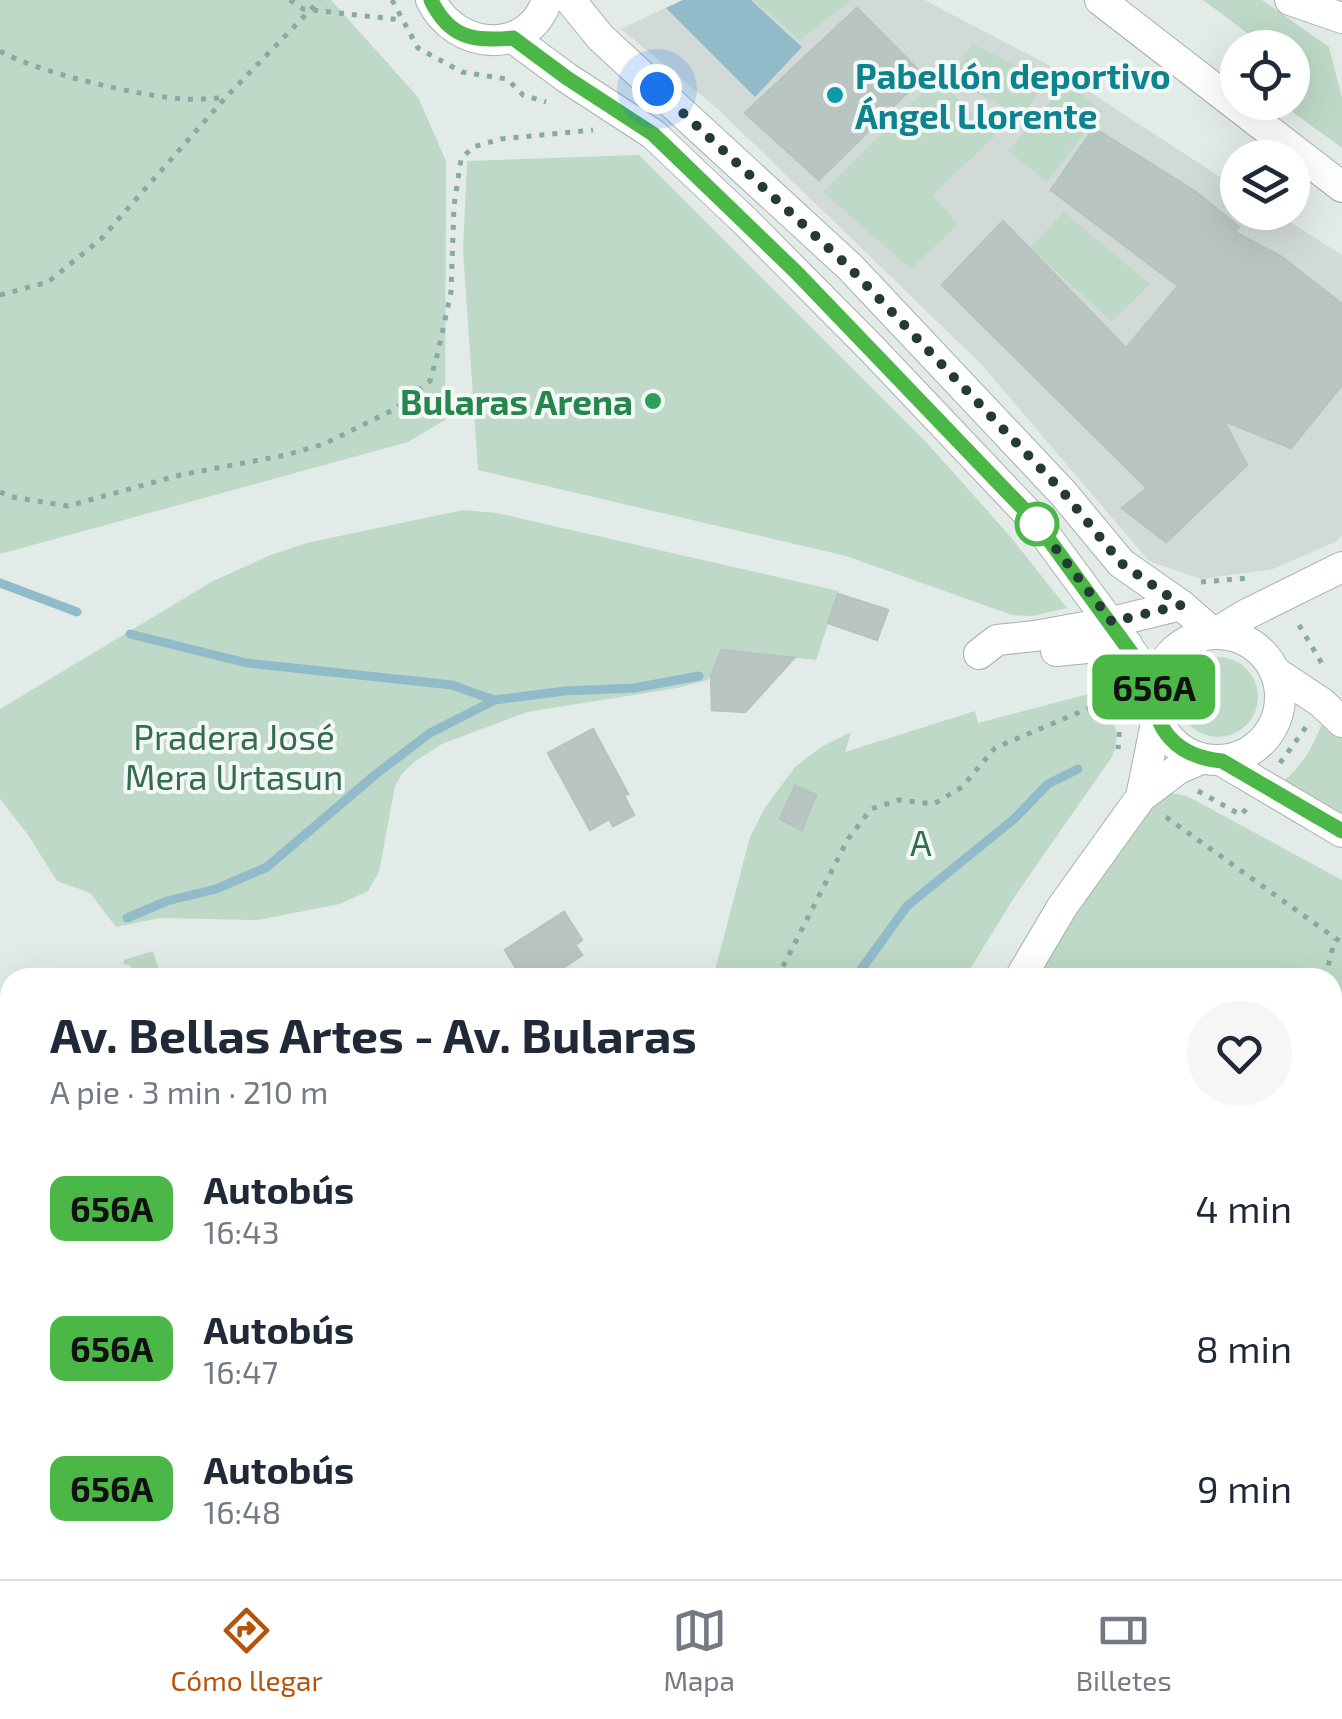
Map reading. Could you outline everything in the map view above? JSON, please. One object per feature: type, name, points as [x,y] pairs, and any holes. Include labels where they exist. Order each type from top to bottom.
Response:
[{"type":"street","points":[[432,0],[451,29],[481,41],[513,38],[542,15],[547,0]]},
{"type":"street","points":[[570,0],[602,38],[850,268],[1063,492],[1121,563],[1215,633],[1252,644],[1277,673],[1332,713]]},
{"type":"street","points":[[1100,0],[1342,187]]},
{"type":"street","points":[[1290,0],[1342,18]]},
{"type":"street","points":[[513,38],[653,134],[746,222],[1036,522],[1154,684]]},
{"type":"street","points":[[1204,769],[1167,736],[1157,718],[1154,684],[1162,665],[1175,649],[1193,638],[1215,633],[1342,567]]},
{"type":"street","points":[[1120,633],[1181,605]]},
{"type":"street","points":[[1204,769],[1245,755],[1264,741],[1277,720],[1281,697],[1277,673]]},
{"type":"street","points":[[1140,797],[1157,718]]},
{"type":"street","points":[[1026,968],[1062,907],[1140,797],[1178,769],[1204,769],[1264,786],[1342,832]]},
{"type":"path","points":[[290,0],[303,9],[402,20]]},
{"type":"path","points":[[0,295],[48,282],[101,239],[226,98],[320,0]]},
{"type":"path","points":[[392,0],[418,48],[462,72],[507,79],[523,95],[554,107]]},
{"type":"path","points":[[0,51],[20,63],[184,100],[226,98]]},
{"type":"path","points":[[578,121],[604,137]]},
{"type":"path","points":[[0,492],[68,506],[180,475],[324,444],[395,409],[430,380],[438,352],[452,292],[454,206],[461,159],[473,148],[500,139],[594,130]]},
{"type":"path","points":[[1204,769],[1241,815],[1332,713],[1333,682],[1300,624]]},
{"type":"path","points":[[782,968],[848,839],[872,809],[899,800],[934,804],[962,788],[995,748],[1101,703],[1120,723],[1117,758]]},
{"type":"path","points":[[1140,797],[1339,941],[1329,968]]},
{"type":"shaded area","points":[[682,0],[924,0],[1047,64],[1220,177],[1220,230],[1303,230],[1342,255],[1342,535],[1337,541],[1273,569],[1201,579],[1149,561],[982,365],[719,110],[621,29]]},
{"type":"green space","points":[[0,0],[331,0],[418,97],[446,161],[445,420],[408,442],[0,554]]},
{"type":"green space","points":[[753,0],[851,0],[800,40]]},
{"type":"green space","points":[[1203,0],[1262,0],[1305,30],[1243,30]]},
{"type":"green space","points":[[1310,34],[1329,47],[1342,98],[1342,148],[1303,120],[1310,120]]},
{"type":"green space","points":[[972,44],[1047,81],[1023,115],[951,81]]},
{"type":"green space","points":[[937,78],[995,136],[932,195],[958,224],[911,269],[823,192]]},
{"type":"green space","points":[[1066,83],[1102,111],[1047,182],[1008,151]]},
{"type":"green space","points":[[639,155],[927,443],[1009,535],[1067,608],[1033,616],[1012,615],[846,556],[478,470],[463,250],[467,161]]},
{"type":"green space","points":[[1064,212],[1150,284],[1112,321],[1030,248]]},
{"type":"green space","name":"Pradera José Mera Urtasun","points":[[463,510],[497,513],[839,591],[816,660],[723,650],[708,680],[527,712],[442,744],[402,774],[395,786],[379,872],[368,891],[340,904],[258,920],[159,918],[116,927],[90,893],[57,881],[0,799],[0,709],[213,581],[273,554],[311,542]]},
{"type":"green space","points":[[1218,657],[1233,660],[1246,669],[1255,682],[1255,712],[1246,725],[1233,734],[1218,737],[1203,734],[1190,725],[1181,712],[1178,697],[1181,682],[1190,669],[1203,660]]},
{"type":"green space","name":"A","points":[[1096,692],[1111,715],[1116,739],[1112,757],[1017,893],[971,968],[716,968],[750,837],[764,809],[795,767],[821,747],[851,732],[845,752],[975,711],[978,723]]},
{"type":"green space","points":[[1323,720],[1342,739],[1342,818],[1283,782],[1308,754]]},
{"type":"green space","points":[[1171,793],[1187,796],[1342,880],[1342,968],[1038,968],[1150,804]]},
{"type":"green space","points":[[153,951],[158,968],[132,968],[123,964],[124,960]]},
{"type":"water","points":[[683,0],[751,0],[802,47],[755,97],[666,8]]},
{"type":"building","name":"Pabellón deportivo Ángel Llorente","points":[[857,8],[924,76],[819,180],[745,113]]},
{"type":"building","points":[[1094,128],[1196,192],[1220,212],[1220,230],[1237,230],[1282,257],[1342,304],[1342,385],[1291,448],[1224,421],[1247,465],[1166,542],[1122,508],[1147,488],[942,285],[1003,221],[1126,348],[1178,286],[1051,190]]},
{"type":"building","points":[[838,594],[888,610],[877,640],[828,623]]},
{"type":"building","points":[[722,650],[794,658],[745,712],[712,710],[711,675]]},
{"type":"building","points":[[593,729],[628,794],[624,796],[634,815],[613,826],[609,819],[590,830],[548,753]]},
{"type":"building","points":[[795,786],[816,795],[802,830],[780,819]]},
{"type":"building","points":[[564,912],[582,940],[575,945],[582,955],[563,968],[516,968],[505,950]]},
{"type":"waterway","points":[[0,583],[77,612]]},
{"type":"waterway","points":[[130,634],[247,663],[452,685],[494,700]]},
{"type":"waterway","points":[[127,918],[167,901],[216,889],[267,867],[430,733],[495,700],[634,688],[699,676]]},
{"type":"waterway","points":[[862,968],[907,906],[1014,819],[1048,784],[1078,769]]},
{"type":"bus line","name":"656A","points":[[431,0],[451,29],[481,41],[513,38],[653,134],[873,350],[1036,522],[1154,684],[1153,702],[1167,736],[1182,750],[1201,759],[1222,761],[1342,831]]},
{"type":"place","name":"Pabellón deportivo Ángel Llorente","points":[[835,95]]},
{"type":"place","name":"Bularas Arena","points":[[653,401]]},
{"type":"route","points":[[657,89],[850,268],[1063,492],[1121,563],[1181,605],[1112,622],[1037,524]]}]
